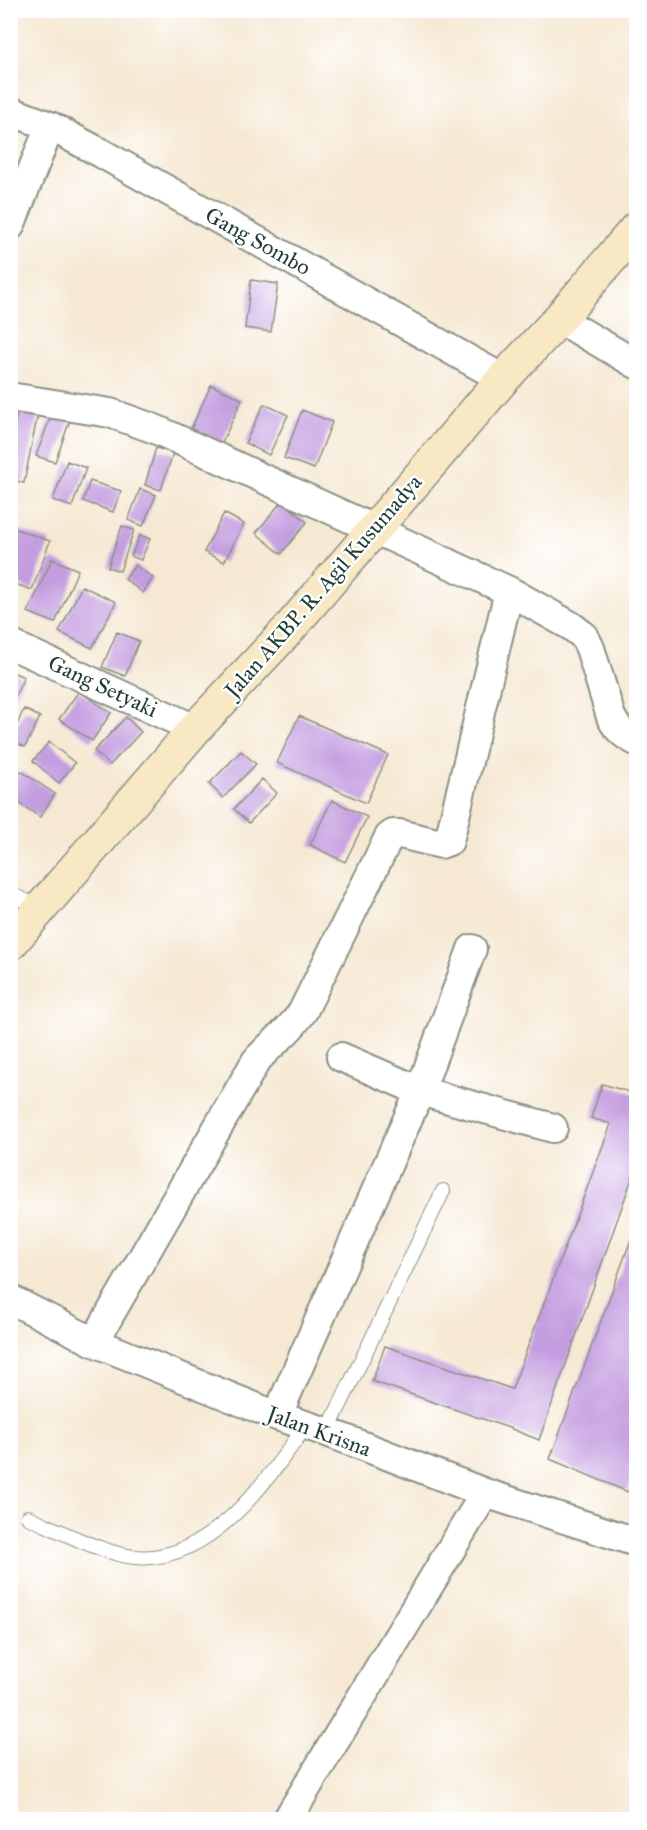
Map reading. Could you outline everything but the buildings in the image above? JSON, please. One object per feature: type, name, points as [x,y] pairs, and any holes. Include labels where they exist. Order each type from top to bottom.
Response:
[{"type":"main road","name":"Jalan AKBP. R. Agil Kusumadya","points":[[10,944],[195,729],[288,630],[503,379],[559,319],[636,229]]},
{"type":"street","name":"Gang Sombo","points":[[10,111],[50,126],[503,379]]},
{"type":"street","points":[[10,226],[50,126]]},
{"type":"street","points":[[559,319],[636,364]]},
{"type":"street","points":[[10,397],[110,413],[155,429],[508,591],[571,626],[584,636],[590,648],[611,717],[616,727],[636,741]]},
{"type":"street","points":[[94,1342],[256,1061],[264,1051],[293,1027],[303,1011],[389,837],[393,834],[400,834],[441,844],[449,841],[508,591]]},
{"type":"street","name":"Gang Setyaki","points":[[10,644],[195,729]]},
{"type":"street","points":[[277,1416],[420,1091],[472,949]]},
{"type":"street","points":[[341,1057],[420,1091],[553,1128]]},
{"type":"street","name":"Jalan Krisna","points":[[10,1299],[94,1342],[277,1416],[485,1493],[636,1542]]},
{"type":"street","points":[[287,1820],[485,1493]]},
{"type":"lane","points":[[10,894],[41,908]]},
{"type":"lane","points":[[28,1517],[107,1550],[134,1557],[160,1557],[211,1535],[276,1467],[316,1430],[443,1191]]}]
